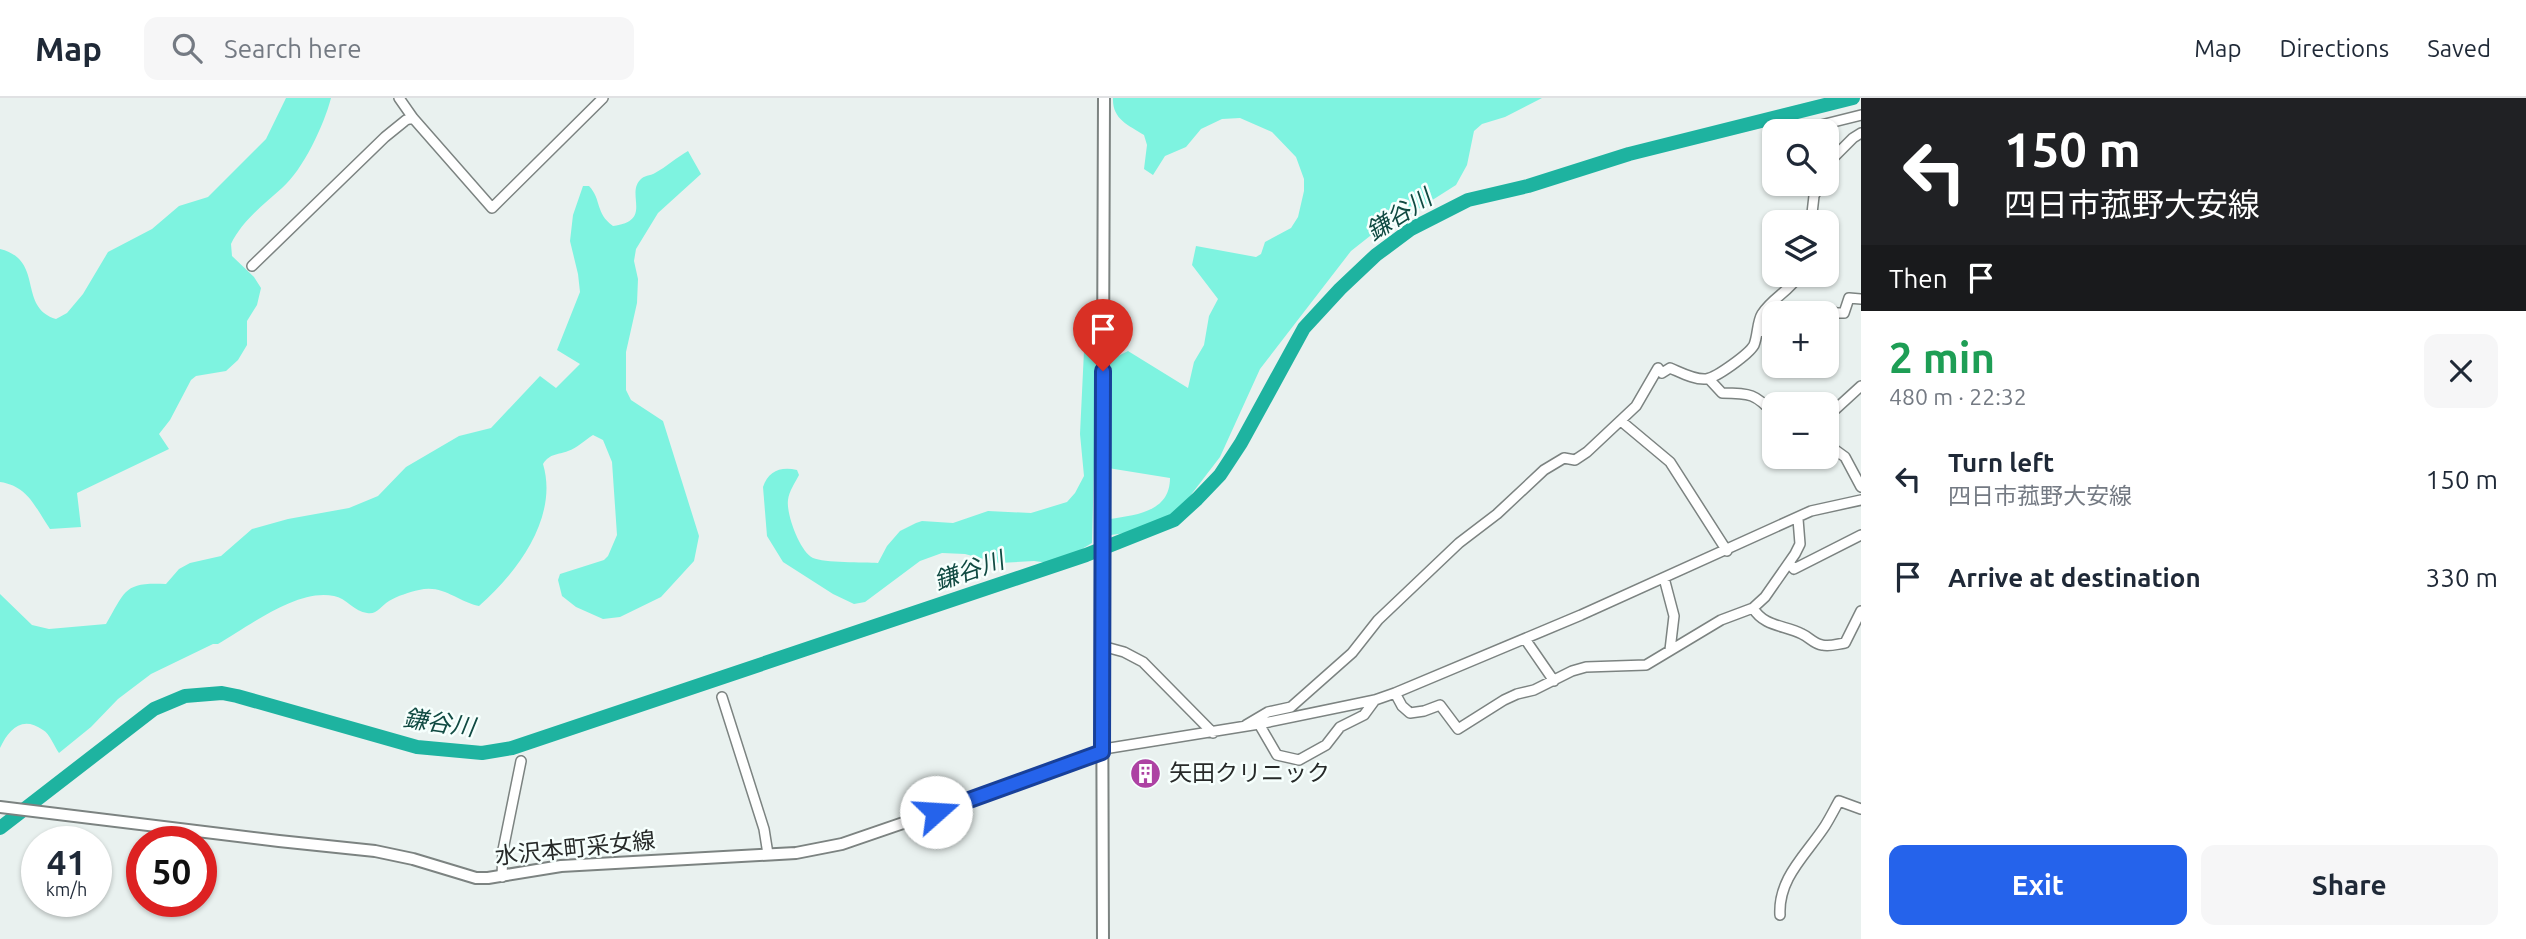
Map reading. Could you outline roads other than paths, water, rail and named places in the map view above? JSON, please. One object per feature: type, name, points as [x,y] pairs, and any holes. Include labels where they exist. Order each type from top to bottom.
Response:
[{"type":"main road","points":[[1103,939],[1104,98]]},
{"type":"main road","name":"水沢本町采女線","points":[[5,807],[279,842],[376,851],[476,878],[502,877],[561,866],[796,853],[842,844],[968,802],[1102,752]]},
{"type":"street","points":[[392,98],[492,208],[603,98]]},
{"type":"street","points":[[400,98],[413,118]]},
{"type":"street","points":[[1839,120],[1861,115]]},
{"type":"street","points":[[252,266],[385,137],[406,120],[413,118]]},
{"type":"street","points":[[1839,152],[1861,133]]},
{"type":"street","points":[[1241,727],[1268,712],[1291,707],[1352,653],[1378,620],[1459,543],[1497,514],[1544,470],[1564,458],[1575,460],[1621,421],[1636,406],[1658,368],[1662,373],[1670,368],[1699,379],[1709,379],[1749,352],[1758,330],[1760,316],[1772,301],[1791,287]]},
{"type":"street","points":[[1839,313],[1844,313],[1849,298],[1861,299]]},
{"type":"street","points":[[1758,330],[1762,331]]},
{"type":"street","points":[[1709,379],[1722,393],[1748,393],[1762,402]]},
{"type":"street","points":[[1839,406],[1861,386]]},
{"type":"street","points":[[1621,421],[1670,462],[1727,551]]},
{"type":"street","points":[[1839,452],[1846,457],[1861,487]]},
{"type":"street","points":[[1102,752],[1376,700],[1525,639],[1727,551],[1811,511],[1861,500]]},
{"type":"street","points":[[1395,693],[1402,706],[1410,713],[1440,705],[1458,729],[1504,700],[1554,681],[1572,671],[1586,667],[1646,665],[1721,620],[1752,608],[1765,597],[1800,544],[1798,519]]},
{"type":"street","points":[[1789,563],[1794,569],[1861,535]]},
{"type":"street","points":[[1664,578],[1674,616],[1670,650]]},
{"type":"street","points":[[1752,608],[1758,617],[1804,635],[1819,645],[1831,646],[1845,643],[1861,611]]},
{"type":"street","points":[[1525,639],[1554,681]]},
{"type":"street","points":[[1102,640],[1143,662],[1213,733]]},
{"type":"street","points":[[722,697],[764,829],[768,854]]},
{"type":"street","points":[[1259,724],[1277,755],[1299,761],[1326,745],[1340,727],[1364,715],[1376,700]]},
{"type":"street","points":[[502,877],[503,850],[521,761]]},
{"type":"street","points":[[1780,915],[1779,901],[1790,873],[1825,826],[1839,801],[1861,809]]},
{"type":"waterway","name":"鎌谷川","points":[[0,828],[154,709],[185,696],[222,693],[417,747],[482,753],[512,748],[1086,555],[1174,520],[1197,499],[1220,475],[1241,443],[1304,328],[1376,255],[1411,229],[1468,200],[1528,186],[1629,154],[1853,98]]},
{"type":"place","name":"矢田クリニック","points":[[1146,773]]}]
